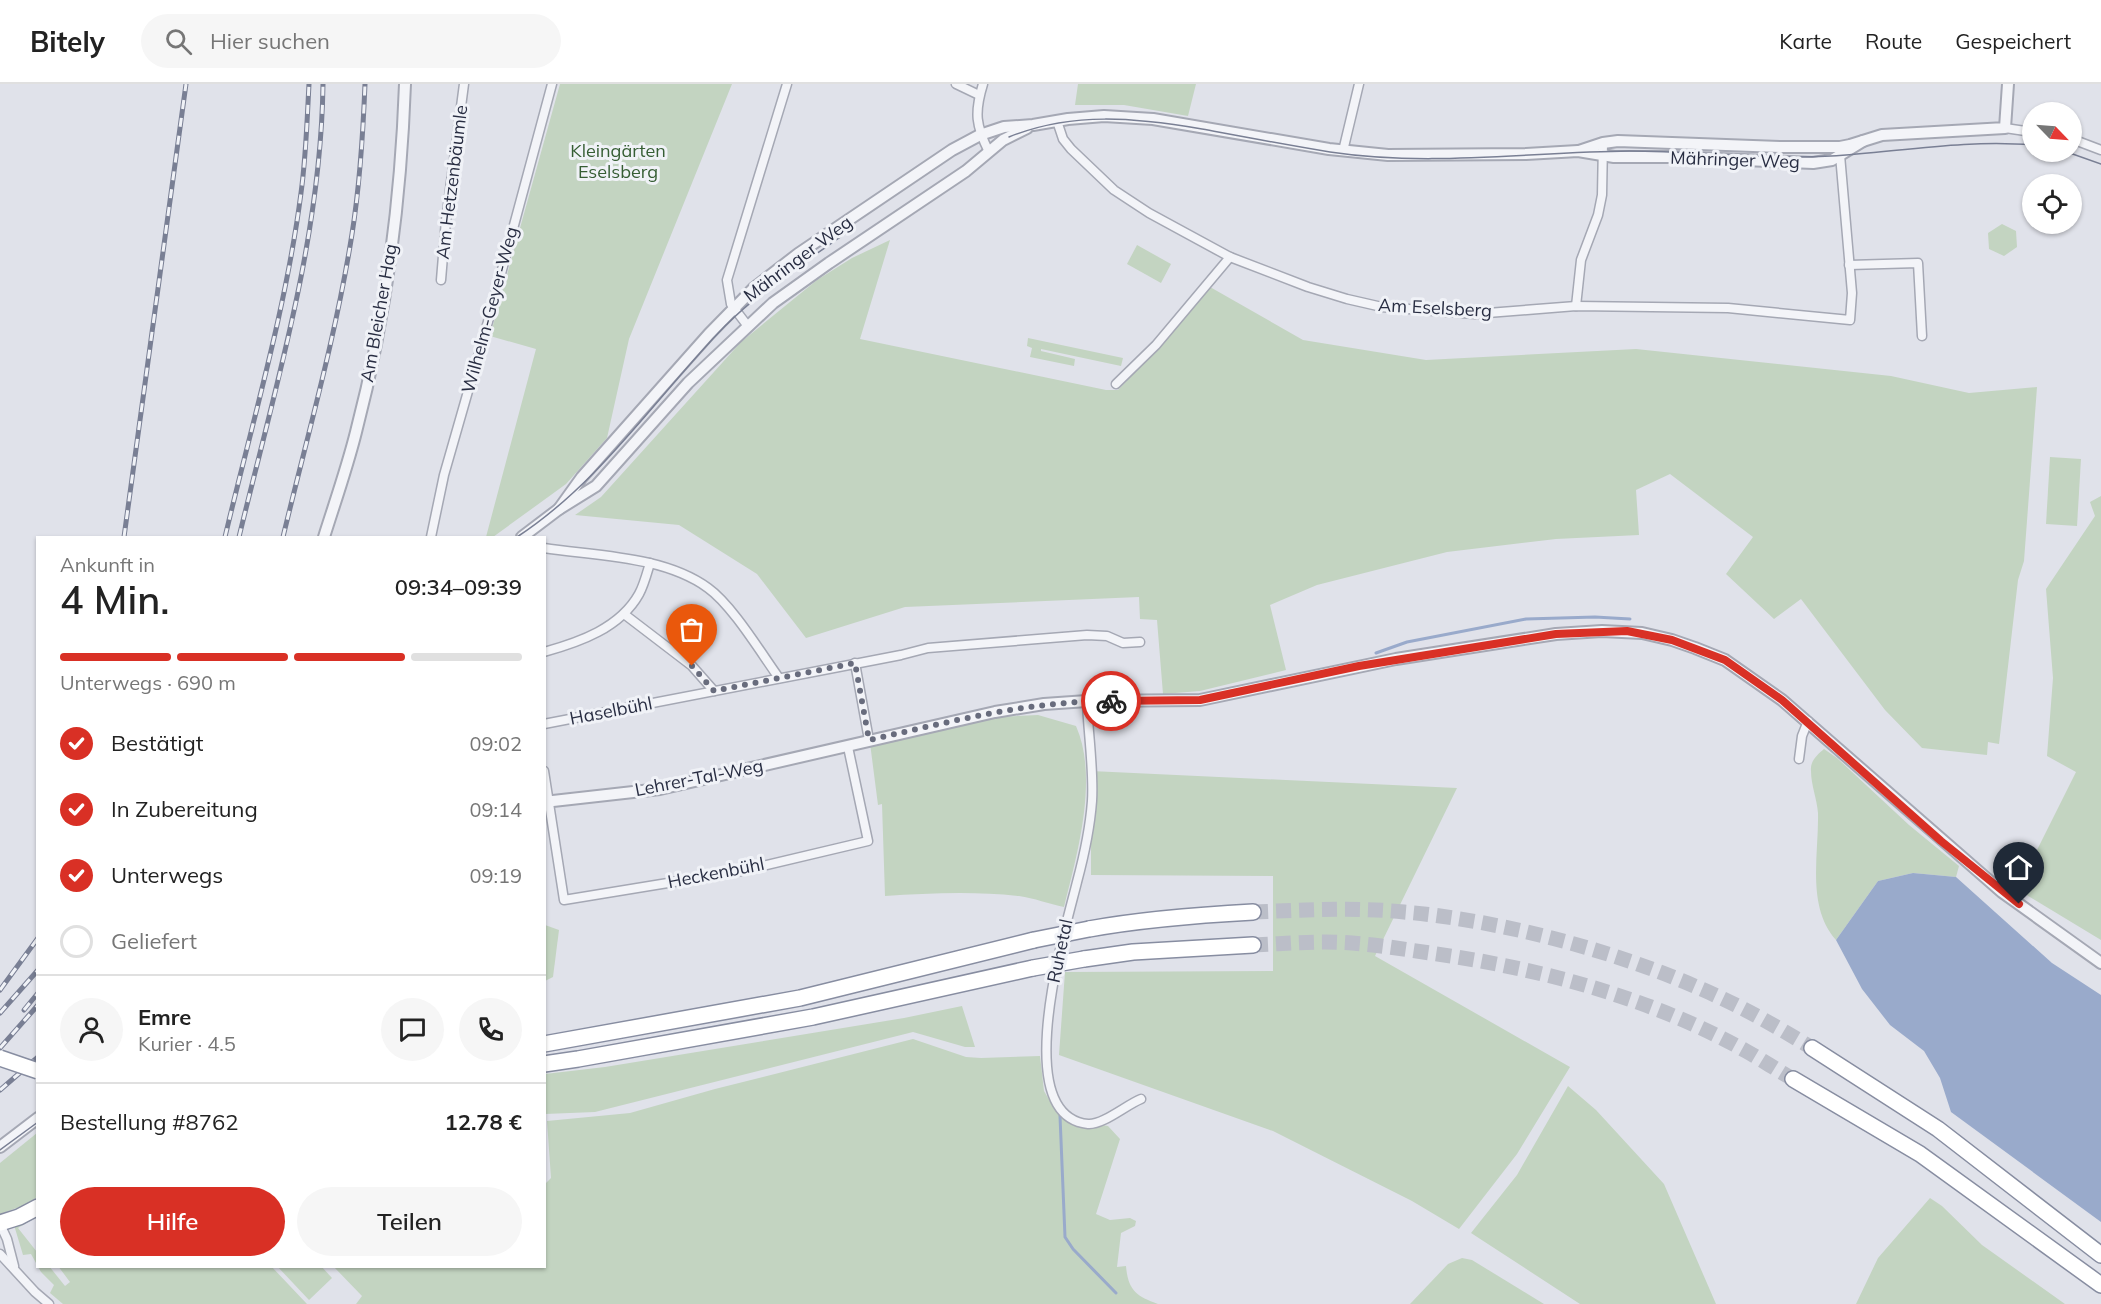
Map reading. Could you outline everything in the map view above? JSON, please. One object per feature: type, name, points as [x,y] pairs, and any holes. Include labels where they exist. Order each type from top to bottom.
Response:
[{"type":"highway","points":[[546,1044],[800,998],[1034,940],[1089,929],[1189,916],[1253,912]]},
{"type":"highway","points":[[546,1064],[813,1017],[1033,968],[1084,959],[1133,952],[1252,945]]},
{"type":"highway","points":[[1812,1048],[1938,1129],[2101,1256]]},
{"type":"highway","points":[[0,1058],[36,1065]]},
{"type":"highway","points":[[0,1058],[36,1070]]},
{"type":"highway","points":[[1793,1079],[1920,1154],[2101,1285]]},
{"type":"highway","points":[[0,1223],[36,1208]]},
{"type":"street","name":"Am Bleicher Hag","points":[[324,536],[356,432],[383,301],[397,194],[405,84]]},
{"type":"street","name":"Am Hetzenbäumle","points":[[441,280],[446,220],[464,84]]},
{"type":"street","name":"Wilhelm-Geyer-Weg","points":[[430,536],[444,475],[552,84]]},
{"type":"street","points":[[747,326],[733,308],[727,290],[729,271],[787,84]]},
{"type":"street","points":[[956,84],[979,95]]},
{"type":"street","points":[[983,84],[979,95],[977,120],[989,152]]},
{"type":"street","points":[[1343,151],[1359,84]]},
{"type":"street","points":[[2005,128],[2008,84]]},
{"type":"street","name":"Mähringer Weg","points":[[559,509],[582,477],[733,308],[762,282],[798,254],[952,150],[981,135],[1004,127],[1093,116],[1137,117],[1343,151],[1407,155],[1578,152],[1602,156],[1795,163],[1821,163],[1840,151],[1882,135],[2005,128],[2022,131]]},
{"type":"street","name":"Am Eselsberg","points":[[1057,121],[1063,139],[1071,149],[1114,190],[1149,213],[1230,256],[1308,287],[1382,307],[1475,314],[1576,306],[1728,308],[1850,320],[1852,293],[1840,151]]},
{"type":"street","name":"Mähringer Weg","points":[[524,536],[559,509],[588,493],[682,389],[747,326],[799,283],[976,164],[1003,140],[1033,125]]},
{"type":"street","name":"Mähringer Weg","points":[[1578,152],[1603,143],[1649,141],[1840,151]]},
{"type":"street","points":[[1576,306],[1581,260],[1598,215],[1602,195],[1603,143]]},
{"type":"street","points":[[2082,143],[2101,150]]},
{"type":"street","points":[[1116,384],[1156,345],[1230,256]]},
{"type":"street","points":[[1849,265],[1918,263],[1922,336]]},
{"type":"street","points":[[546,548],[650,562],[709,588],[727,607],[779,678]]},
{"type":"street","points":[[546,651],[569,645],[599,631],[624,614],[640,593],[650,562]]},
{"type":"street","points":[[624,614],[692,666],[714,691]]},
{"type":"street","name":"Lehrer-Tal-Weg","points":[[547,802],[660,789],[995,712],[1044,704],[1087,701],[1200,700],[1396,659],[1556,634],[1627,631],[1672,640],[1725,660],[1767,688],[1808,721],[2002,892],[2101,963]]},
{"type":"street","name":"Haselbühl","points":[[546,724],[928,648],[1087,635],[1107,636],[1123,643],[1140,642]]},
{"type":"street","points":[[855,663],[869,740]]},
{"type":"street","name":"Ruhetal","points":[[1087,701],[1092,801],[1077,882],[1050,1000],[1045,1052],[1047,1076],[1049,1089],[1061,1109],[1069,1116],[1088,1124],[1103,1119],[1141,1099]]},
{"type":"street","points":[[1799,759],[1802,736],[1808,721]]},
{"type":"street","name":"Heckenbühl","points":[[547,802],[564,900],[741,871],[868,841],[848,747]]},
{"type":"street","points":[[0,1147],[36,1120]]},
{"type":"street","points":[[0,1223],[7,1239],[14,1267]]},
{"type":"street","points":[[0,1254],[49,1304]]},
{"type":"green space","name":"Kleingärten Eselsberg","points":[[560,84],[732,84],[629,339],[607,438],[566,484],[494,536],[486,536],[536,349],[490,336]]},
{"type":"green space","points":[[1078,84],[1196,84],[1188,116],[1124,105],[1075,105]]},
{"type":"green space","points":[[2002,224],[2016,231],[2017,247],[2004,256],[1989,249],[1988,233]]},
{"type":"green space","points":[[890,240],[860,339],[1106,390],[1118,390],[1210,287],[1303,340],[1426,360],[1636,349],[1891,376],[1969,393],[2037,387],[2024,561],[2018,580],[1999,744],[1988,742],[1987,755],[1922,748],[1885,710],[1801,599],[1774,619],[1726,574],[1753,537],[1670,474],[1636,490],[1639,535],[1556,539],[1447,552],[1317,585],[1270,605],[1286,670],[1200,691],[1163,694],[1157,620],[1140,619],[1139,597],[905,607],[806,638],[757,574],[679,525],[575,515],[601,497],[741,342],[817,280],[852,258]]},
{"type":"green space","points":[[1137,245],[1171,264],[1161,283],[1127,264]]},
{"type":"green space","points":[[1028,338],[1123,358],[1121,366],[1041,349],[1041,351],[1075,359],[1074,366],[1030,357],[1032,348],[1027,346]]},
{"type":"green space","points":[[2050,457],[2081,459],[2077,526],[2046,524]]},
{"type":"green space","points":[[2101,496],[2101,940],[2015,888],[2028,868],[2076,772],[2047,756],[2053,678],[2046,589],[2095,516],[2090,502]]},
{"type":"green space","points":[[1038,715],[1076,726],[1083,747],[1086,769],[1084,816],[1064,907],[1025,897],[986,893],[885,896],[882,804],[878,805],[870,743],[997,717]]},
{"type":"green space","points":[[1824,749],[1959,866],[1956,877],[1913,873],[1878,881],[1836,940],[1827,926],[1817,896],[1818,813],[1811,767],[1814,758]]},
{"type":"green space","points":[[1091,771],[1457,788],[1375,956],[1570,1067],[1517,1154],[1459,1229],[1412,1201],[1273,1131],[1059,1055],[1065,972],[1273,971],[1273,876],[1091,875]]},
{"type":"green space","points":[[546,925],[559,930],[553,977],[546,980]]},
{"type":"green space","points":[[962,1006],[975,1047],[965,1047],[913,1032],[595,1112],[546,1114],[546,1074],[605,1067],[904,1018]]},
{"type":"green space","points":[[913,1039],[966,1057],[1040,1056],[1044,1091],[1057,1113],[1066,1120],[1087,1129],[1108,1126],[1120,1139],[1096,1214],[1110,1220],[1130,1218],[1136,1221],[1135,1226],[1121,1233],[1117,1267],[1126,1266],[1134,1291],[1158,1304],[356,1304],[362,1296],[335,1268],[546,1268],[546,1183],[551,1178],[547,1121],[630,1113]]},
{"type":"green space","points":[[1568,1086],[1596,1110],[1664,1184],[1716,1304],[1580,1304],[1471,1233],[1517,1175]]},
{"type":"green space","points":[[36,1134],[36,1198],[25,1205],[0,1214],[0,1163]]},
{"type":"green space","points":[[1930,1198],[1942,1206],[1982,1245],[2065,1304],[1856,1304],[1878,1258]]},
{"type":"green space","points":[[36,1214],[36,1218],[18,1228],[36,1251],[36,1263],[31,1254],[23,1255],[14,1225]]},
{"type":"green space","points":[[1462,1258],[1472,1260],[1544,1304],[1410,1304],[1448,1264]]},
{"type":"green space","points":[[39,1268],[51,1268],[65,1286],[70,1282],[60,1268],[273,1268],[307,1304],[63,1304],[50,1293],[54,1285]]},
{"type":"green space","points":[[279,1268],[323,1268],[332,1278],[309,1300]]},
{"type":"water","points":[[1913,873],[1956,877],[2052,963],[2101,995],[2101,1222],[1951,1112],[1940,1078],[1924,1051],[1890,1025],[1862,989],[1836,940],[1878,881]]},
{"type":"waterway","points":[[1376,653],[1407,642],[1526,619],[1595,617],[1630,619]]},
{"type":"waterway","points":[[1060,1116],[1065,1237],[1073,1249],[1116,1293]]},
{"type":"tunnel","points":[[1253,912],[1385,910],[1478,922],[1554,939],[1630,961],[1699,988],[1757,1016],[1812,1048]]},
{"type":"tunnel","points":[[1253,945],[1325,942],[1365,944],[1471,959],[1552,976],[1632,1000],[1671,1015],[1746,1051],[1793,1079]]},
{"type":"tram line","points":[[1009,137],[1057,123],[1081,120],[1129,120],[1177,125],[1330,152],[1442,159],[1629,151],[1806,157],[1957,145],[2022,145]]},
{"type":"tram line","points":[[2082,157],[2101,164]]},
{"type":"tram line","points":[[518,536],[547,515],[602,465],[700,353],[740,312],[786,275],[852,229]]},
{"type":"tram line","points":[[0,1150],[36,1123]]},
{"type":"railway","points":[[124,536],[186,84]]},
{"type":"railway","points":[[225,536],[287,280],[303,179],[309,84]]},
{"type":"railway","points":[[239,536],[281,369],[305,256],[320,142],[323,84]]},
{"type":"railway","points":[[283,536],[345,272],[359,178],[365,84]]},
{"type":"railway","points":[[0,990],[36,941]]},
{"type":"railway","points":[[0,1013],[36,972]]},
{"type":"railway","points":[[24,1010],[36,995]]},
{"type":"railway","points":[[0,1048],[36,1007]]},
{"type":"railway","points":[[0,1090],[36,1059]]},
{"type":"way so far","points":[[692,666],[714,691],[855,663],[869,740],[995,712],[1044,704],[1111,701]]},
{"type":"route","points":[[1111,701],[1200,700],[1396,659],[1556,634],[1602,631],[1642,633],[1672,640],[1725,660],[1751,676],[1808,721],[1941,841],[2019,904]]}]
